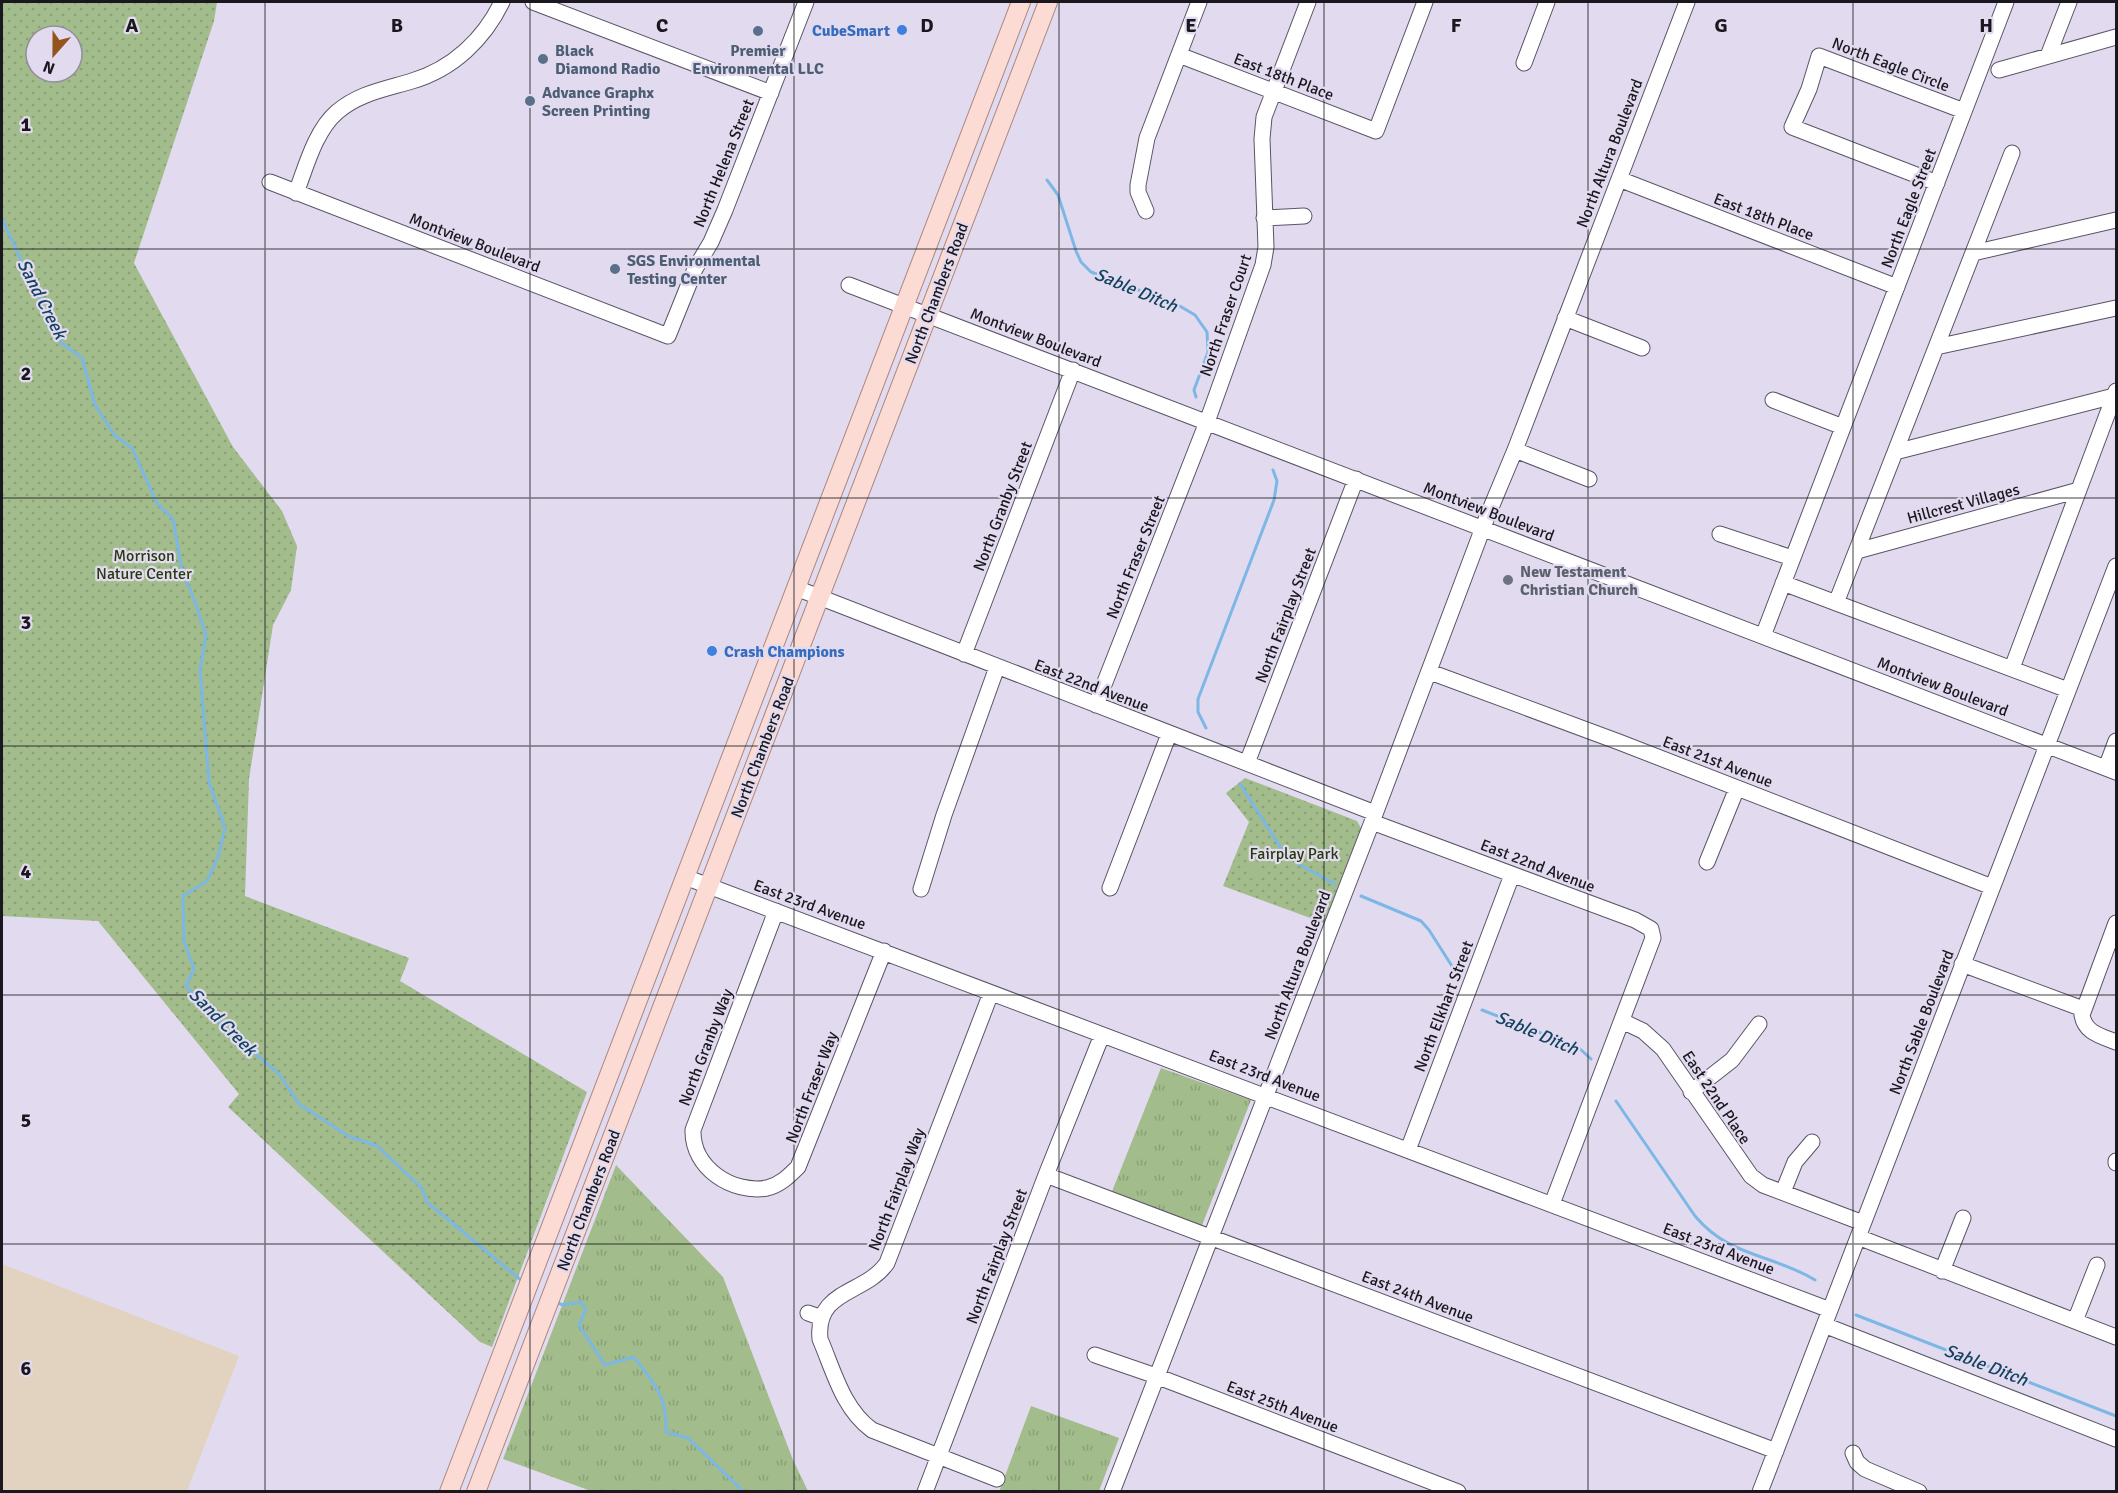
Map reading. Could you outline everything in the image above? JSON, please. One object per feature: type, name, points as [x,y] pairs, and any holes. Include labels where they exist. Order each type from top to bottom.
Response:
[{"type":"main road","name":"North Chambers Road","points":[[449,1491],[1021,2]]},
{"type":"main road","name":"North Chambers Road","points":[[476,1491],[1048,2]]},
{"type":"main road","points":[[475,1425],[498,1433]]},
{"type":"street","points":[[296,193],[315,145],[336,112],[363,95],[425,77],[455,61],[476,41],[502,2]]},
{"type":"street","points":[[533,2],[771,93]]},
{"type":"street","name":"North Helena Street","points":[[668,336],[695,270],[711,242],[723,213],[806,2]]},
{"type":"street","points":[[1146,211],[1138,192],[1147,138],[1199,2]]},
{"type":"street","name":"North Fraser Court","points":[[1207,422],[1263,265],[1266,247],[1262,139],[1264,117],[1308,2]]},
{"type":"street","name":"East 18th Place","points":[[1179,55],[1376,131],[1425,2]]},
{"type":"street","points":[[1524,63],[1547,2]]},
{"type":"street","name":"North Altura Boulevard","points":[[1112,1491],[1687,2]]},
{"type":"street","name":"North Eagle Street","points":[[1763,636],[2006,2]]},
{"type":"street","points":[[2048,56],[2069,2]]},
{"type":"street","points":[[1999,70],[2116,37]]},
{"type":"street","name":"North Eagle Circle","points":[[1936,183],[1792,128],[1809,89],[1819,57],[1964,111]]},
{"type":"street","points":[[1836,603],[2012,153]]},
{"type":"street","name":"East 18th Place","points":[[1618,179],[1897,287]]},
{"type":"street","name":"Montview Boulevard","points":[[270,182],[668,336]]},
{"type":"street","points":[[1264,218],[1304,216]]},
{"type":"street","points":[[1973,253],[2116,220]]},
{"type":"street","name":"Montview Boulevard","points":[[849,285],[2111,770]]},
{"type":"street","points":[[1936,347],[2116,308]]},
{"type":"street","points":[[1565,318],[1642,348]]},
{"type":"street","name":"North Granby Street","points":[[964,654],[1073,370]]},
{"type":"street","points":[[1895,452],[2115,394]]},
{"type":"street","points":[[2012,668],[2115,394]]},
{"type":"street","points":[[1773,400],[1843,427]]},
{"type":"street","name":"North Fraser Street","points":[[1096,705],[1207,422]]},
{"type":"street","points":[[1515,450],[1589,479]]},
{"type":"street","name":"North Fairplay Street","points":[[1247,764],[1356,479]]},
{"type":"street","name":"Hillcrest Villages","points":[[1857,550],[2079,490]]},
{"type":"street","points":[[1720,534],[1792,558]]},
{"type":"street","name":"North Sable Boulevard","points":[[1761,1491],[2116,566]]},
{"type":"street","points":[[1783,583],[2068,690]]},
{"type":"street","name":"East 22nd Avenue","points":[[796,588],[1247,764],[1512,875],[1648,926],[1653,938],[1622,1021]]},
{"type":"street","points":[[921,889],[944,815],[997,667]]},
{"type":"street","name":"East 21st Avenue","points":[[1430,672],[1992,887]]},
{"type":"street","points":[[1110,888],[1168,734]]},
{"type":"street","points":[[2111,770],[2116,741]]},
{"type":"street","points":[[1707,861],[1737,788]]},
{"type":"street","name":"North Elkhart Street","points":[[1408,1150],[1512,875]]},
{"type":"street","name":"East 23rd Avenue","points":[[685,877],[1830,1310]]},
{"type":"street","name":"North Granby Way","points":[[731,1182],[718,1176],[703,1164],[694,1147],[693,1130],[776,911]]},
{"type":"street","points":[[2116,923],[2083,1009],[2083,1021],[2087,1028],[2092,1033],[2116,1042]]},
{"type":"street","name":"North Fraser Way","points":[[731,1182],[749,1188],[767,1188],[789,1177],[798,1167],[884,951]]},
{"type":"street","points":[[1962,964],[2083,1009]]},
{"type":"street","name":"North Fairplay Way","points":[[991,993],[887,1263],[873,1278],[836,1298],[815,1315],[820,1340],[847,1404],[856,1416],[872,1430],[997,1479]]},
{"type":"street","points":[[1552,1204],[1622,1021]]},
{"type":"street","name":"East 22nd Place","points":[[1622,1021],[1643,1031],[1663,1049],[1751,1176],[1763,1185],[1783,1192],[1942,1270],[2116,1337]]},
{"type":"street","points":[[1691,1092],[1732,1060],[1759,1024]]},
{"type":"street","name":"North Fairplay Street","points":[[925,1491],[1102,1035]]},
{"type":"street","points":[[1783,1192],[1795,1162],[1812,1142]]},
{"type":"street","name":"East 24th Avenue","points":[[1046,1175],[1776,1451]]},
{"type":"street","points":[[1942,1270],[1963,1218]]},
{"type":"street","points":[[2075,1322],[2097,1265]]},
{"type":"street","points":[[1824,1325],[2116,1439]]},
{"type":"street","name":"East 25th Avenue","points":[[1095,1355],[1458,1491]]},
{"type":"street","points":[[1853,1453],[1857,1462],[1865,1470],[1919,1491]]},
{"type":"shaded area","points":[[2,1264],[239,1356],[187,1491],[2,1491]]},
{"type":"green space","name":"Morrison Nature Center","points":[[2,2],[217,2],[214,21],[134,263],[233,447],[282,511],[297,546],[291,590],[273,625],[249,779],[245,896],[409,958],[400,981],[587,1092],[492,1347],[480,1342],[228,1107],[239,1094],[98,921],[2,916]]},
{"type":"green space","name":"Fairplay Park","points":[[1245,778],[1357,821],[1361,828],[1324,923],[1223,886],[1249,822],[1226,793]]},
{"type":"green space","points":[[1257,861],[1263,873],[1251,879],[1245,866]]},
{"type":"green space","points":[[1161,1068],[1251,1100],[1201,1228],[1111,1194]]},
{"type":"green space","points":[[616,1165],[723,1277],[793,1460],[808,1491],[591,1491],[503,1459]]},
{"type":"green space","points":[[1031,1406],[1119,1438],[1099,1491],[999,1492]]},
{"type":"waterway","name":"Sable Ditch","points":[[1047,180],[1058,195],[1081,262],[1091,272],[1178,305],[1195,315],[1207,332],[1208,352],[1194,390],[1196,397]]},
{"type":"waterway","name":"Sand Creek","points":[[2,219],[59,341],[82,358],[95,405],[115,436],[132,448],[157,503],[173,519],[182,571],[206,635],[200,670],[209,782],[225,828],[218,857],[207,881],[183,896],[184,941],[194,969],[186,986],[224,1027],[279,1074],[299,1104],[348,1136],[377,1146],[422,1188],[427,1202],[522,1281]]},
{"type":"waterway","name":"Sable Ditch","points":[[1206,728],[1198,712],[1198,699],[1274,500],[1277,481],[1273,470]]},
{"type":"waterway","name":"Sable Ditch","points":[[1240,784],[1281,848],[1300,865],[1335,884]]},
{"type":"waterway","name":"Sable Ditch","points":[[1361,896],[1421,921],[1457,974]]},
{"type":"waterway","name":"Sable Ditch","points":[[1482,1010],[1579,1048],[1591,1059]]},
{"type":"waterway","name":"Sable Ditch","points":[[1616,1101],[1695,1216],[1708,1230],[1737,1248],[1815,1280]]},
{"type":"waterway","name":"Sand Creek","points":[[555,1302],[563,1305],[581,1302],[586,1309],[579,1325],[605,1365],[634,1357],[654,1383],[662,1399],[666,1432],[688,1438],[744,1492]]},
{"type":"waterway","name":"Sable Ditch","points":[[1856,1315],[2116,1416]]},
{"type":"place","name":"CubeSmart","points":[[902,30]]},
{"type":"place","name":"Premier Environmental LLC","points":[[758,31]]},
{"type":"place","name":"Black Diamond Radio","points":[[543,59]]},
{"type":"place","name":"Advance Graphx Screen Printing","points":[[530,101]]},
{"type":"place","name":"SGS Environmental Testing Center","points":[[615,269]]},
{"type":"place","name":"New Testament Christian Church","points":[[1508,580]]},
{"type":"place","name":"Crash Champions","points":[[712,651]]}]
